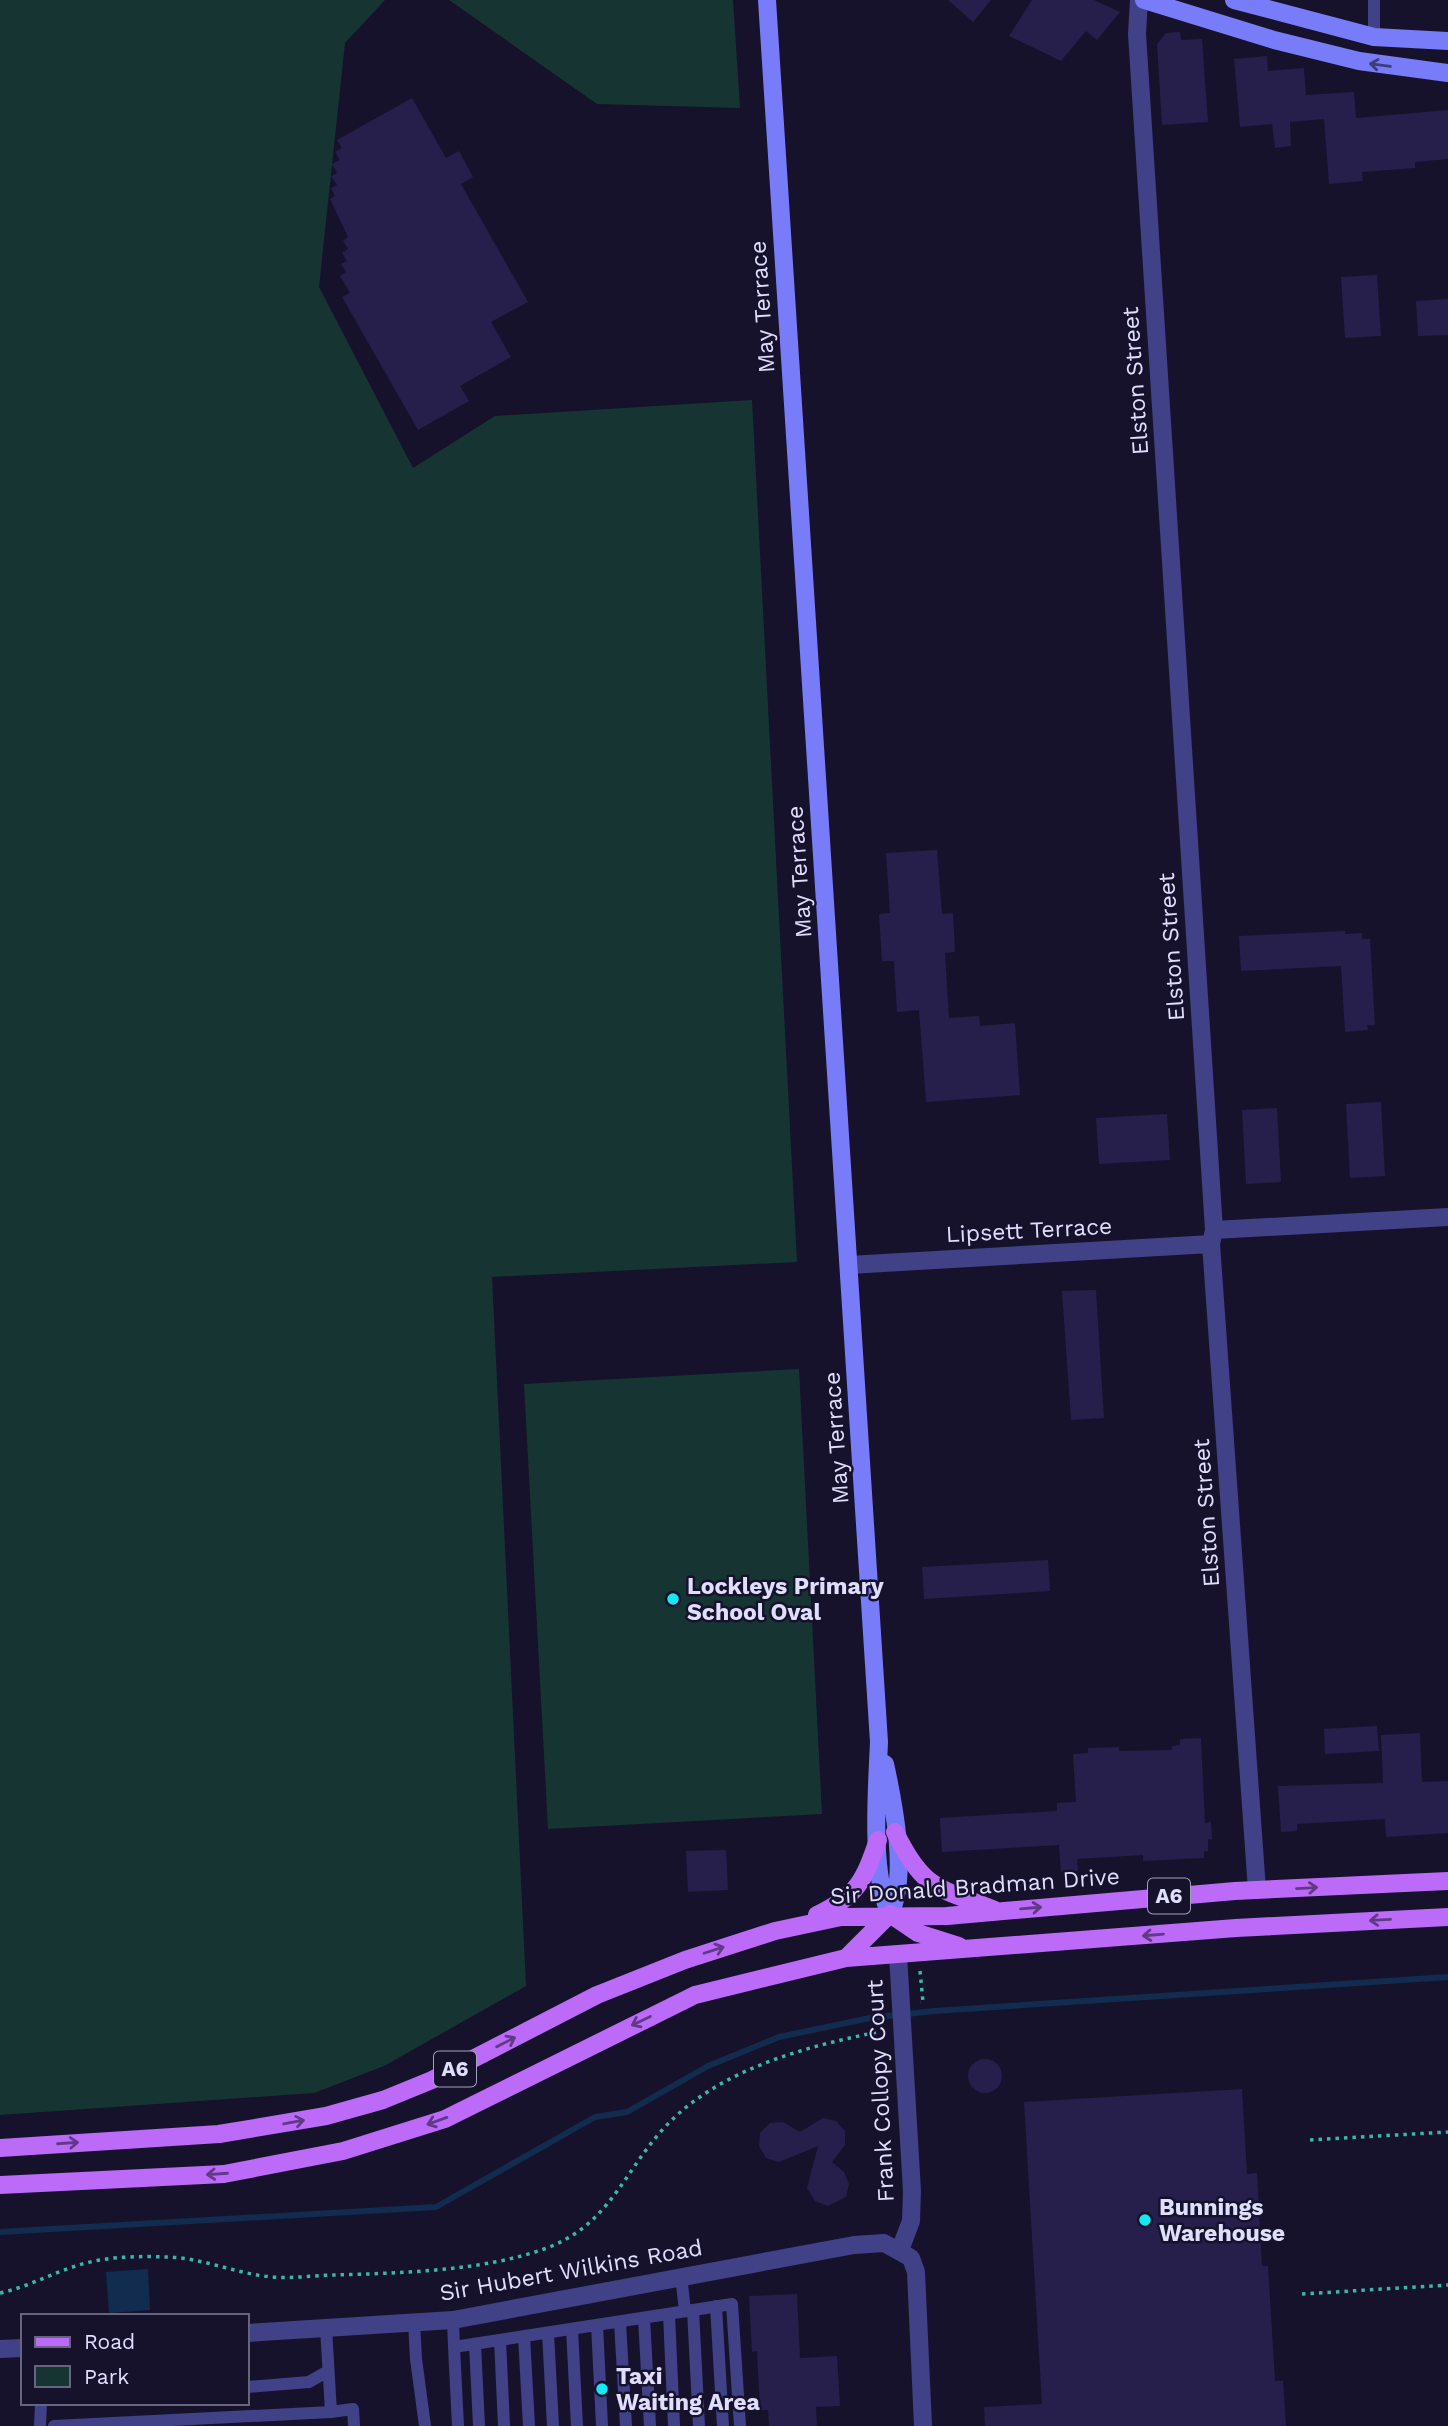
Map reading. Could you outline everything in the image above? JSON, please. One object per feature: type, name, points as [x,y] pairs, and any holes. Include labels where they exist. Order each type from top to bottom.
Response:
[{"type":"main road","points":[[895,1832],[911,1863],[929,1883],[998,1911]]},
{"type":"main road","points":[[788,1928],[852,1895],[867,1871],[878,1840]]},
{"type":"main road","name":"Sir Donald Bradman Drive","points":[[0,2148],[219,2134],[326,2116],[383,2100],[432,2080],[597,1995],[685,1960],[788,1928],[841,1917],[890,1914],[947,1916],[1257,1891],[1448,1881]]},
{"type":"main road","points":[[846,1958],[890,1914],[918,1933],[974,1950]]},
{"type":"main road","name":"A6","points":[[0,2185],[224,2175],[343,2151],[445,2119],[695,1995],[846,1958],[1237,1928],[1448,1917]]},
{"type":"street","name":"May Terrace","points":[[767,0],[879,1742],[876,1803],[878,1840],[882,1898],[890,1914]]},
{"type":"street","points":[[1142,0],[1274,40],[1359,61],[1448,73]]},
{"type":"street","name":"Elston Street","points":[[1142,0],[1137,34],[1257,1891]]},
{"type":"street","points":[[1234,0],[1374,37],[1448,41]]},
{"type":"street","name":"Lipsett Terrace","points":[[849,1265],[1448,1217]]},
{"type":"street","name":"May Terrace","points":[[879,1742],[894,1803],[898,1897],[890,1914]]},
{"type":"street","name":"Frank Collopy Court","points":[[898,1955],[912,2191],[911,2221],[900,2250]]},
{"type":"street","name":"Sir Hubert Wilkins Road","points":[[248,2333],[453,2319],[854,2245],[884,2243],[900,2250]]},
{"type":"street","points":[[900,2250],[911,2258],[916,2272],[923,2426]]},
{"type":"street","points":[[0,2349],[21,2348]]},
{"type":"lane","points":[[1374,0],[1374,37]]},
{"type":"lane","points":[[681,2275],[689,2311],[699,2426]]},
{"type":"lane","points":[[454,2347],[732,2304],[740,2426]]},
{"type":"lane","points":[[716,2306],[723,2426]]},
{"type":"lane","points":[[669,2314],[674,2426]]},
{"type":"lane","points":[[644,2318],[650,2426]]},
{"type":"lane","points":[[453,2319],[458,2426]]},
{"type":"lane","points":[[414,2322],[425,2426]]},
{"type":"lane","points":[[620,2322],[625,2426]]},
{"type":"lane","points":[[597,2325],[602,2426]]},
{"type":"lane","points":[[326,2328],[331,2412]]},
{"type":"lane","points":[[572,2329],[577,2426]]},
{"type":"lane","points":[[548,2333],[553,2426]]},
{"type":"lane","points":[[524,2336],[529,2426]]},
{"type":"lane","points":[[500,2340],[504,2426]]},
{"type":"lane","points":[[475,2344],[480,2426]]},
{"type":"lane","points":[[248,2387],[309,2382],[328,2371]]},
{"type":"lane","points":[[40,2426],[41,2405]]},
{"type":"lane","points":[[54,2426],[353,2409],[354,2426]]},
{"type":"path","points":[[0,2293],[98,2260],[170,2257],[273,2277],[393,2273],[501,2260],[542,2250],[566,2240],[591,2223],[608,2206],[663,2128],[689,2104],[708,2092],[753,2069],[800,2051],[902,2028]]},
{"type":"path","points":[[1310,2140],[1448,2132]]},
{"type":"path","points":[[1302,2294],[1448,2285]]},
{"type":"green space","points":[[0,0],[385,0],[345,43],[319,287],[413,468],[495,416],[752,400],[797,1262],[492,1277],[526,1986],[384,2066],[314,2093],[0,2115]]},
{"type":"green space","points":[[449,0],[733,0],[740,108],[597,104]]},
{"type":"green space","name":"Lockleys Primary School Oval","points":[[799,1369],[822,1814],[548,1829],[524,1384]]},
{"type":"water","points":[[148,2269],[150,2310],[109,2313],[106,2272]]},
{"type":"building","points":[[948,0],[991,0],[973,22]]},
{"type":"building","points":[[1032,0],[1094,0],[1120,12],[1097,40],[1086,31],[1061,61],[1009,36]]},
{"type":"building","points":[[1180,32],[1181,40],[1202,39],[1208,122],[1162,125],[1157,44],[1166,33]]},
{"type":"building","points":[[1267,56],[1268,71],[1304,68],[1306,95],[1354,92],[1356,118],[1448,110],[1448,159],[1415,162],[1415,168],[1362,172],[1363,181],[1329,184],[1324,119],[1290,122],[1291,146],[1275,148],[1272,124],[1240,127],[1234,59]]},
{"type":"building","points":[[412,98],[446,158],[459,151],[473,177],[461,184],[528,302],[491,322],[511,357],[460,386],[469,401],[418,430],[342,297],[350,293],[340,276],[346,272],[341,264],[347,261],[342,253],[348,249],[343,241],[348,237],[330,199],[335,196],[331,188],[337,185],[331,176],[337,173],[332,164],[340,160],[335,152],[342,148],[337,140]]},
{"type":"building","points":[[1377,275],[1381,336],[1345,338],[1341,277]]},
{"type":"building","points":[[1448,299],[1448,335],[1418,336],[1416,301]]},
{"type":"building","points":[[937,850],[942,914],[953,913],[955,952],[945,953],[949,1018],[979,1016],[980,1026],[1015,1023],[1020,1095],[926,1102],[919,1010],[897,1012],[894,961],[882,961],[879,914],[890,913],[886,853]]},
{"type":"building","points":[[1345,931],[1345,934],[1362,933],[1362,939],[1370,939],[1375,1025],[1367,1025],[1368,1030],[1345,1032],[1341,966],[1241,971],[1239,936]]},
{"type":"building","points":[[1381,1102],[1385,1176],[1350,1178],[1346,1104]]},
{"type":"building","points":[[1277,1108],[1281,1182],[1246,1184],[1242,1110]]},
{"type":"building","points":[[1167,1114],[1170,1160],[1099,1164],[1096,1118]]},
{"type":"building","points":[[1096,1290],[1104,1418],[1071,1420],[1062,1291]]},
{"type":"building","points":[[1048,1560],[1050,1591],[924,1599],[922,1567]]},
{"type":"building","points":[[1377,1726],[1379,1751],[1325,1754],[1324,1729]]},
{"type":"building","points":[[1420,1733],[1422,1782],[1448,1781],[1448,1833],[1386,1837],[1385,1819],[1297,1824],[1297,1831],[1281,1832],[1278,1786],[1383,1783],[1381,1735]]},
{"type":"building","points":[[1201,1738],[1205,1823],[1211,1822],[1212,1839],[1208,1839],[1208,1851],[1204,1851],[1204,1858],[1143,1861],[1143,1855],[1077,1859],[1078,1871],[1061,1872],[1059,1845],[942,1852],[940,1818],[1057,1811],[1057,1803],[1076,1802],[1073,1754],[1088,1753],[1088,1748],[1119,1747],[1119,1751],[1172,1750],[1172,1746],[1180,1745],[1180,1739]]},
{"type":"building","points":[[726,1850],[728,1890],[688,1892],[686,1851]]},
{"type":"building","points":[[985,2059],[997,2064],[1002,2076],[997,2088],[985,2093],[973,2088],[968,2076],[973,2064]]},
{"type":"building","name":"Bunnings Warehouse","points":[[1242,2089],[1247,2174],[1257,2173],[1262,2266],[1268,2266],[1275,2381],[1283,2381],[1286,2426],[985,2426],[984,2407],[1042,2404],[1024,2102]]},
{"type":"building","points":[[823,2118],[836,2121],[845,2131],[845,2145],[832,2162],[844,2172],[849,2184],[846,2197],[828,2206],[815,2201],[807,2188],[818,2146],[779,2162],[766,2158],[759,2146],[760,2133],[770,2123],[783,2122],[800,2132]]},
{"type":"building","points":[[797,2294],[800,2358],[837,2356],[840,2406],[816,2407],[817,2426],[769,2426],[768,2410],[760,2410],[757,2351],[752,2352],[749,2296]]},
{"type":"waterway","points":[[0,2232],[436,2207],[595,2117],[627,2112],[708,2066],[779,2037],[870,2018],[934,2011],[1448,1977]]},
{"type":"place","name":"Lockleys Primary School Oval","points":[[673,1599]]},
{"type":"place","name":"Bunnings Warehouse","points":[[1145,2220]]},
{"type":"place","name":"Taxi Waiting Area","points":[[602,2389]]}]
